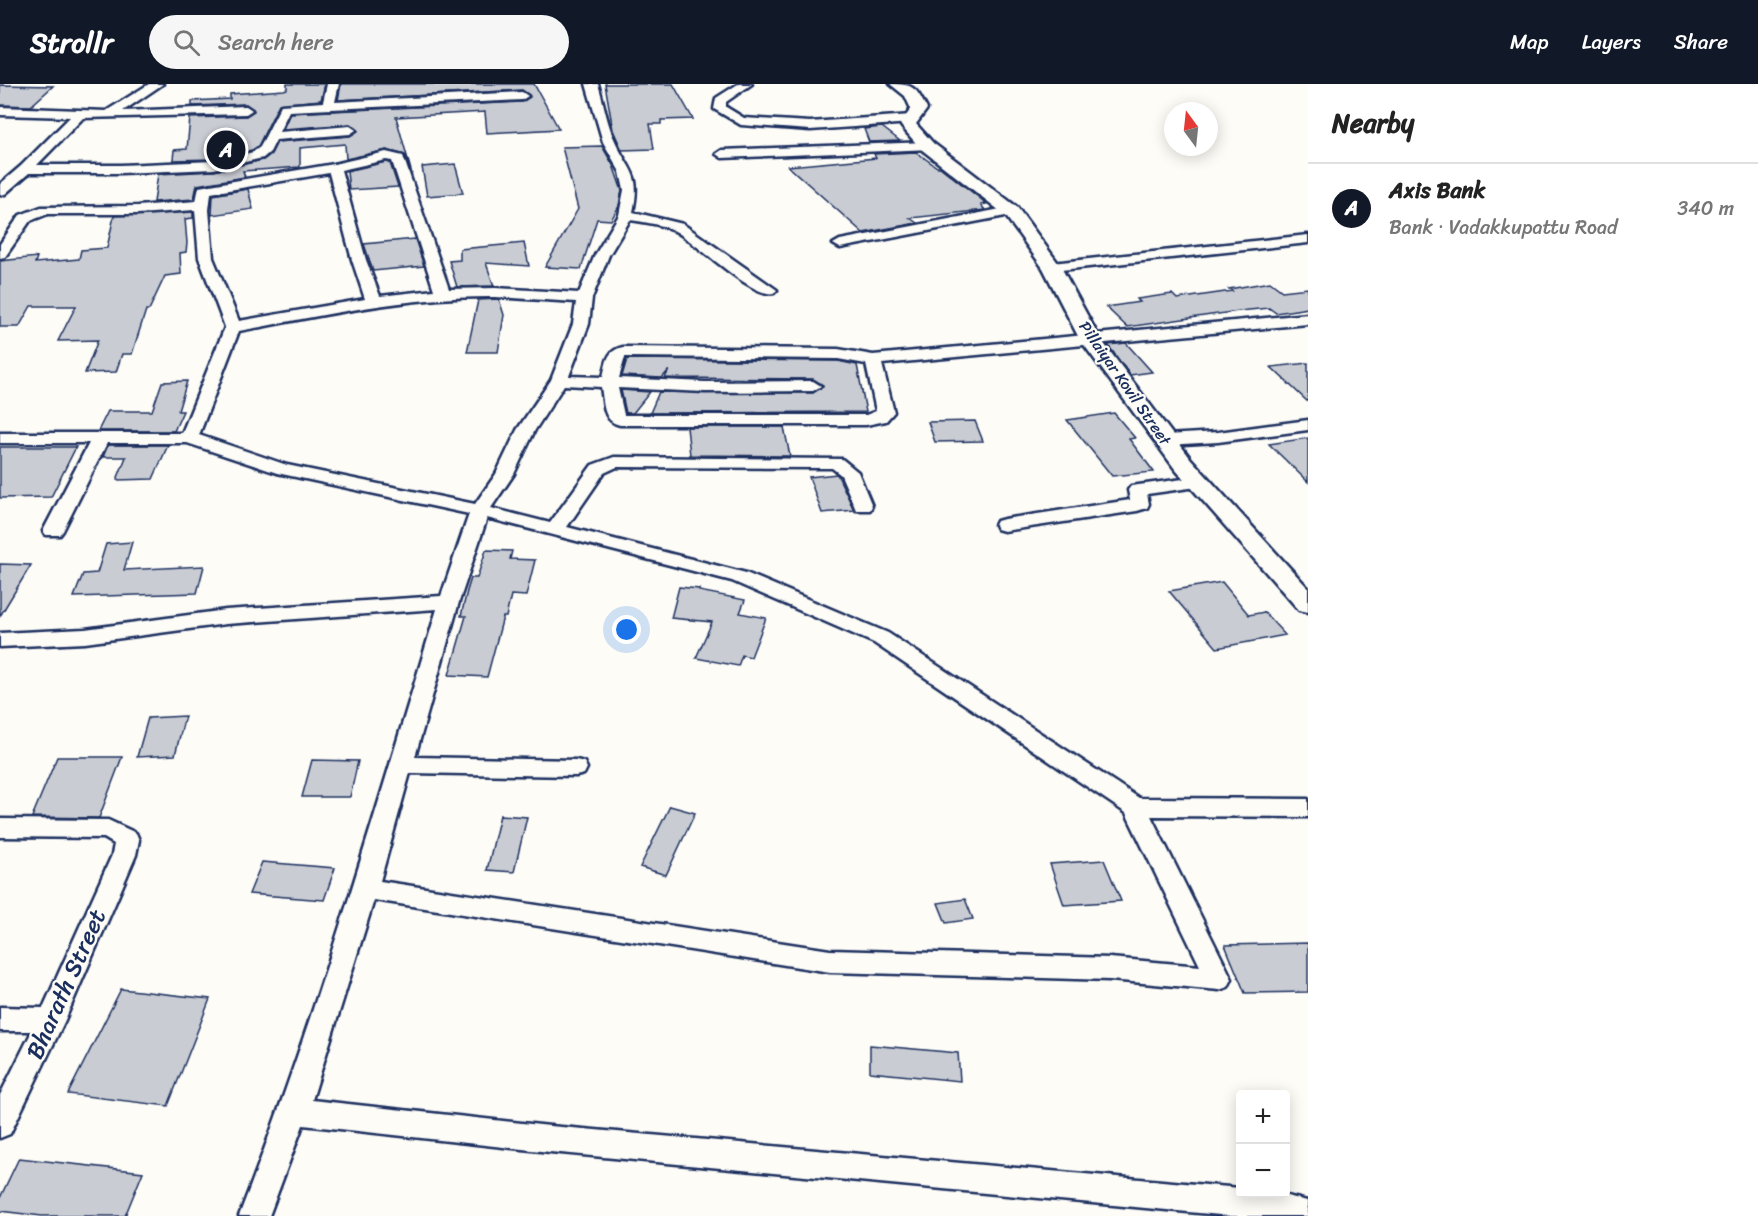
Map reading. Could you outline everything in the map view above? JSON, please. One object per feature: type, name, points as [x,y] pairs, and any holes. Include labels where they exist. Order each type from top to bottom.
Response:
[{"type":"street","points":[[110,115],[157,84]]},
{"type":"street","points":[[328,105],[333,84]]},
{"type":"street","points":[[254,1216],[294,1111],[365,889],[449,602],[480,512],[506,474],[526,430],[559,380],[581,324],[584,298],[602,255],[626,215],[631,190],[627,172],[609,141],[592,84]]},
{"type":"street","points":[[746,84],[720,101],[720,110],[741,121],[810,126],[912,119]]},
{"type":"street","name":"Pillaiyar Kovil Street","points":[[898,84],[910,93],[919,109],[908,124],[927,146],[1011,211],[1052,267],[1089,338],[1166,440],[1198,482],[1304,596]]},
{"type":"street","points":[[26,169],[214,165],[258,155],[266,149],[285,108],[522,96]]},
{"type":"street","points":[[0,111],[110,115],[246,110]]},
{"type":"street","points":[[0,191],[26,169],[81,114]]},
{"type":"street","points":[[270,137],[350,130]]},
{"type":"street","points":[[722,154],[927,146]]},
{"type":"street","points":[[0,254],[26,219],[46,210],[138,210],[386,156],[398,159],[443,293]]},
{"type":"street","points":[[189,438],[233,327],[206,258],[203,197],[214,165]]},
{"type":"street","points":[[334,168],[374,302]]},
{"type":"street","points":[[840,244],[1011,211]]},
{"type":"street","points":[[626,215],[659,220],[678,227],[716,256],[769,290]]},
{"type":"street","points":[[1052,267],[1308,238]]},
{"type":"street","points":[[233,327],[374,302],[443,293],[495,293],[584,298]]},
{"type":"street","points":[[873,360],[885,412],[880,417],[866,420],[617,420],[614,416],[609,384],[618,354],[628,351],[838,354],[873,360],[1308,319]]},
{"type":"street","points":[[559,380],[705,387],[813,386]]},
{"type":"street","points":[[1166,440],[1218,437],[1308,425]]},
{"type":"street","points":[[0,438],[189,438],[283,469],[480,512],[739,577],[881,638],[1135,807],[1219,979],[1110,969],[830,961],[365,889]]},
{"type":"street","points":[[54,531],[101,438]]},
{"type":"street","points":[[555,530],[598,469],[614,462],[836,463],[849,472],[863,506]]},
{"type":"street","points":[[1004,525],[1137,506],[1140,504],[1137,490],[1198,482]]},
{"type":"street","points":[[0,640],[85,636],[226,617],[449,602]]},
{"type":"street","points":[[402,765],[576,768]]},
{"type":"street","points":[[1135,807],[1308,808]]},
{"type":"street","name":"Bharath Street","points":[[0,828],[108,829],[127,840],[124,855],[51,1020],[0,1125]]},
{"type":"street","points":[[0,1019],[51,1020]]},
{"type":"street","points":[[294,1111],[550,1139],[1257,1204],[1296,1211]]},
{"type":"building","points":[[287,84],[325,84],[321,100],[279,104],[258,146],[252,150],[214,159],[173,160],[174,150],[187,149],[190,118],[246,116],[254,111],[246,104],[192,106],[192,101],[230,99],[230,94],[284,90],[287,89]]},
{"type":"building","points":[[341,84],[534,84],[559,129],[487,133],[485,112],[396,117],[412,174],[405,155],[387,150],[346,159],[345,144],[300,148],[300,167],[243,171],[245,177],[197,185],[194,199],[154,202],[158,174],[214,171],[263,160],[271,154],[277,142],[350,136],[358,131],[350,124],[283,129],[290,113],[522,102],[530,97],[522,90],[338,100]]},
{"type":"building","points":[[605,84],[673,84],[693,119],[661,120],[661,124],[650,124],[654,149],[622,150],[613,130]]},
{"type":"building","points":[[0,85],[53,86],[31,106],[0,105]]},
{"type":"building","points":[[882,127],[900,141],[869,142],[864,129]]},
{"type":"building","points":[[602,146],[613,165],[622,191],[619,206],[611,220],[597,219],[581,269],[545,267],[578,209],[562,147]]},
{"type":"building","points":[[916,152],[940,167],[982,200],[986,204],[981,205],[985,210],[910,218],[917,223],[863,233],[788,166],[876,158],[874,154]]},
{"type":"building","points":[[390,163],[398,187],[349,190],[347,171]]},
{"type":"building","points":[[455,164],[463,193],[427,196],[422,167]]},
{"type":"building","points":[[248,189],[253,209],[212,215],[213,195]]},
{"type":"building","points":[[193,212],[193,218],[185,219],[187,243],[186,252],[180,253],[181,274],[165,276],[149,310],[146,310],[132,354],[122,354],[116,372],[85,373],[98,340],[58,341],[76,306],[31,306],[19,327],[0,327],[0,261],[37,257],[35,263],[79,259],[81,250],[107,248],[114,216]]},
{"type":"building","points":[[415,239],[424,266],[373,271],[364,244]]},
{"type":"building","points":[[524,243],[529,266],[486,263],[494,286],[457,287],[449,261],[460,260],[460,249]]},
{"type":"building","points":[[1270,282],[1282,291],[1308,288],[1308,308],[1276,313],[1269,308],[1239,311],[1127,327],[1106,307],[1140,302],[1137,299],[1172,294],[1177,299],[1232,291],[1229,289]]},
{"type":"building","points":[[499,299],[504,315],[498,352],[467,352],[478,300]]},
{"type":"building","points":[[1126,343],[1152,372],[1130,375],[1108,345]]},
{"type":"building","points":[[627,359],[838,361],[857,365],[866,412],[650,413],[659,392],[813,393],[823,385],[813,379],[665,378],[669,370],[662,378],[622,376]]},
{"type":"building","points":[[1308,363],[1308,402],[1271,367]]},
{"type":"building","points":[[187,381],[178,411],[183,411],[174,431],[98,431],[108,411],[152,411],[162,382]]},
{"type":"building","points":[[621,390],[650,392],[633,413],[626,413]]},
{"type":"building","points":[[1114,413],[1135,438],[1129,439],[1154,472],[1112,476],[1067,420]]},
{"type":"building","points":[[975,421],[983,441],[935,442],[928,422]]},
{"type":"building","points":[[687,427],[784,427],[790,456],[690,455]]},
{"type":"building","points":[[1308,438],[1308,482],[1269,444]]},
{"type":"building","points":[[108,445],[168,445],[153,479],[117,480],[126,457],[103,457]]},
{"type":"building","points":[[0,447],[76,447],[51,497],[0,498]]},
{"type":"building","points":[[837,474],[854,510],[822,513],[809,477]]},
{"type":"building","points":[[132,542],[124,570],[204,566],[197,593],[74,597],[83,574],[97,573],[106,544]]},
{"type":"building","points":[[486,550],[512,551],[510,559],[535,560],[526,596],[511,595],[487,677],[449,675],[466,616],[461,616],[467,591],[471,578],[477,578]]},
{"type":"building","points":[[0,564],[31,565],[0,616]]},
{"type":"building","points":[[1222,582],[1249,615],[1264,612],[1285,635],[1217,648],[1169,591]]},
{"type":"building","points":[[679,587],[699,589],[699,591],[745,600],[740,613],[766,618],[751,657],[742,655],[738,666],[696,658],[712,622],[671,618]]},
{"type":"building","points":[[185,716],[175,755],[137,757],[148,718]]},
{"type":"building","points":[[57,757],[122,757],[99,818],[32,817]]},
{"type":"building","points":[[312,760],[358,761],[350,797],[302,797]]},
{"type":"building","points":[[670,806],[695,813],[666,875],[640,867]]},
{"type":"building","points":[[500,815],[527,817],[514,872],[487,870]]},
{"type":"building","points":[[1104,860],[1121,901],[1064,905],[1050,864]]},
{"type":"building","points":[[262,862],[335,868],[324,900],[249,894]]},
{"type":"building","points":[[965,899],[973,919],[946,923],[938,903]]},
{"type":"building","points":[[1308,943],[1308,992],[1245,993],[1225,945]]},
{"type":"building","points":[[121,989],[210,999],[168,1106],[68,1094]]},
{"type":"building","points":[[870,1045],[958,1053],[960,1081],[870,1072]]},
{"type":"building","points":[[19,1158],[143,1172],[125,1216],[42,1216],[0,1211],[0,1198]]},
{"type":"place","name":"Axis Bank","points":[[226,150]]}]
